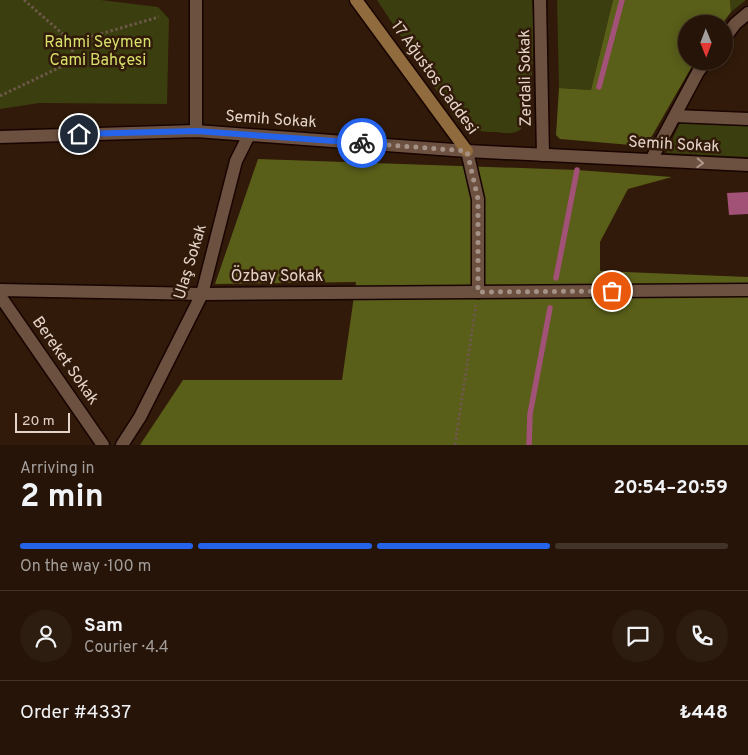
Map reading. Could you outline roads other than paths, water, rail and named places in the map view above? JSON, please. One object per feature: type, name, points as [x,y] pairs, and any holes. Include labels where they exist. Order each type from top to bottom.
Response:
[{"type":"street","points":[[196,0],[196,131]]},
{"type":"street","name":"17 Ağustos Caddesi","points":[[356,0],[467,151]]},
{"type":"street","name":"Zerdali Sokak","points":[[540,0],[543,155]]},
{"type":"street","points":[[733,27],[748,13]]},
{"type":"street","points":[[651,160],[699,70]]},
{"type":"street","name":"Semih Sokak","points":[[675,116],[748,119]]},
{"type":"street","name":"Semih Sokak","points":[[0,137],[196,131],[467,151],[748,165]]},
{"type":"street","name":"Ulaş Sokak","points":[[122,445],[140,417],[202,294],[236,161],[249,135]]},
{"type":"street","points":[[467,151],[478,199],[478,292]]},
{"type":"street","name":"Özbay Sokak","points":[[0,290],[202,294],[748,290]]},
{"type":"street","name":"Bereket Sokak","points":[[0,296],[103,445]]},
{"type":"waterway","points":[[599,87],[622,0]]},
{"type":"waterway","points":[[556,278],[577,170]]},
{"type":"waterway","points":[[529,445],[530,414],[550,308]]},
{"type":"park label","name":"Rahmi Seymen Cami Bahçesi","points":[[98,52]]}]
